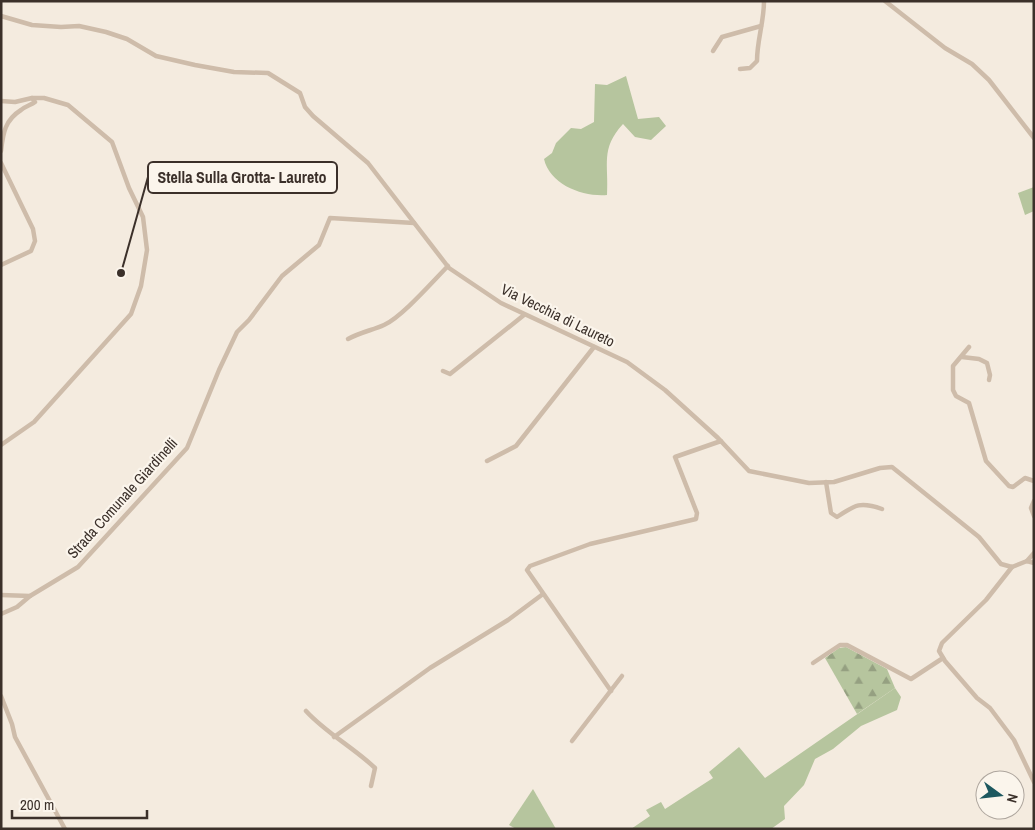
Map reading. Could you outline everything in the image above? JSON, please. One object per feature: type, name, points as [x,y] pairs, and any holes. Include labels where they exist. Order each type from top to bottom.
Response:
[{"type":"street","points":[[740,69],[750,68],[757,61],[757,44],[764,1]]},
{"type":"street","points":[[885,1],[945,48],[972,64],[989,80],[1034,138]]},
{"type":"street","name":"Via Vecchia di Laureto","points":[[1,16],[32,25],[61,28],[79,26],[106,32],[127,39],[156,56],[195,65],[234,72],[268,73],[300,92],[305,107],[368,163],[448,266],[501,303],[627,362],[644,373],[721,441],[749,471],[809,483],[834,482],[880,468],[892,467],[979,537],[1001,564],[1012,567]]},
{"type":"street","points":[[713,51],[722,37],[761,26]]},
{"type":"street","points":[[1,101],[8,103],[32,98],[44,98],[68,105],[112,142],[129,188],[143,217],[147,250],[141,286],[131,314],[34,422],[1,445]]},
{"type":"street","points":[[1,151],[4,128],[8,121],[21,110],[33,104],[34,100],[32,98]]},
{"type":"street","points":[[1,163],[34,229],[35,241],[31,251],[1,265]]},
{"type":"street","name":"Strada Comunale Giardinelli","points":[[1,614],[17,607],[30,596],[78,567],[187,448],[237,332],[249,320],[282,276],[319,245],[330,218],[414,223]]},
{"type":"street","points":[[348,339],[365,330],[385,325],[414,300],[448,266]]},
{"type":"street","points":[[443,371],[450,374],[524,314]]},
{"type":"street","points":[[487,461],[516,446],[594,347]]},
{"type":"street","points":[[969,347],[953,366],[953,390],[956,396],[969,403],[986,461],[1013,488],[1025,478],[1034,481]]},
{"type":"street","points":[[962,357],[979,359],[987,363],[990,375],[989,380]]},
{"type":"street","points":[[611,691],[527,570],[530,566],[590,544],[696,519],[697,513],[676,458],[721,441]]},
{"type":"street","points":[[826,482],[831,512],[837,517],[857,504],[869,504],[882,509]]},
{"type":"street","points":[[1034,501],[1031,508],[1034,516]]},
{"type":"street","points":[[1034,553],[1027,561],[1012,567],[986,600],[942,643],[939,651],[977,698],[990,708],[1014,740],[1034,782]]},
{"type":"street","points":[[1027,561],[1034,563]]},
{"type":"street","points":[[334,736],[430,668],[508,620],[543,594]]},
{"type":"street","points":[[1,595],[30,596]]},
{"type":"street","points":[[813,663],[840,645],[847,645],[911,679],[943,658]]},
{"type":"street","points":[[572,741],[622,676]]},
{"type":"street","points":[[1,696],[15,737],[65,829]]},
{"type":"street","points":[[306,711],[320,727],[360,754],[375,768],[371,786]]},
{"type":"green space","points":[[626,76],[638,119],[659,117],[666,126],[651,140],[635,137],[623,124],[611,141],[608,149],[607,195],[588,194],[569,188],[553,176],[547,168],[544,159],[552,153],[556,143],[571,128],[581,129],[594,122],[595,84],[607,85]]},
{"type":"green space","points":[[1034,187],[1034,211],[1025,215],[1018,193]]},
{"type":"green space","points":[[846,647],[887,669],[895,688],[857,714],[825,658],[839,648]]},
{"type":"green space","points":[[895,688],[901,697],[897,710],[861,726],[833,749],[815,759],[804,785],[784,806],[785,819],[771,829],[631,829],[650,816],[646,810],[661,802],[665,809],[713,778],[709,772],[739,747],[765,778]]},
{"type":"green space","points":[[533,789],[556,829],[516,829],[509,825]]},
{"type":"place","name":"Stella Sulla Grotta- Laureto","points":[[121,273]]}]
